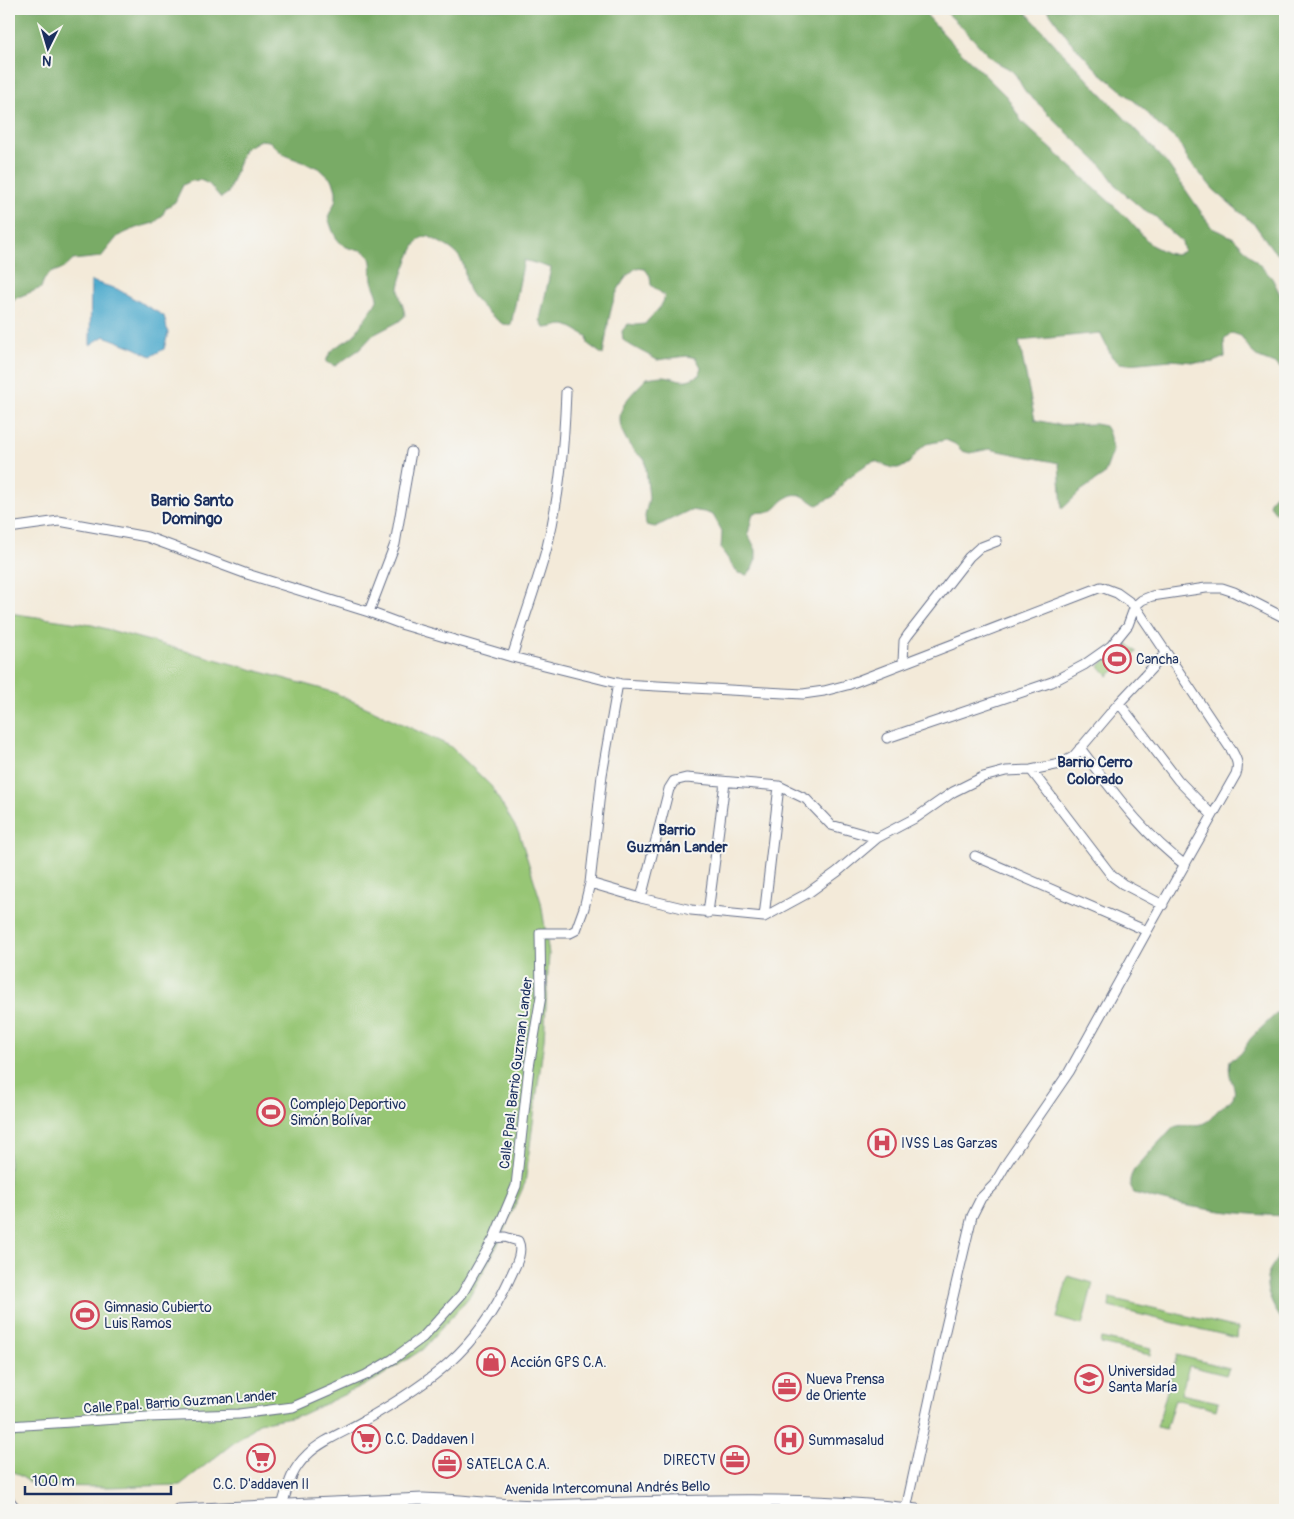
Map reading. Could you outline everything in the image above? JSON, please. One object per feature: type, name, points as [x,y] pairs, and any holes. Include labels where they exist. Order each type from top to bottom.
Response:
[{"type":"main road","name":"Avenida Intercomunal Andrés Bello","points":[[178,1510],[264,1508],[423,1499],[533,1506],[759,1501],[856,1505],[911,1510]]},
{"type":"street","points":[[512,657],[552,527],[564,448],[566,392]]},
{"type":"street","points":[[369,612],[395,544],[411,452]]},
{"type":"street","points":[[9,528],[59,521],[147,537],[247,574],[369,612],[404,625],[512,657],[618,683],[803,694],[824,691],[847,686],[903,662],[1101,587],[1117,592],[1135,606],[1236,759],[1238,767],[1236,774],[1070,1072],[1008,1161],[994,1185],[982,1198],[972,1216],[940,1352],[911,1510]]},
{"type":"street","points":[[903,662],[904,641],[908,635],[970,557],[979,548],[997,541]]},
{"type":"street","points":[[887,738],[1052,682],[1084,666],[1111,646],[1128,625],[1135,606],[1142,600],[1152,596],[1206,588],[1222,588],[1234,592],[1285,618]]},
{"type":"street","points":[[618,683],[602,775],[590,883],[641,898],[708,912],[764,917],[808,893],[837,872],[877,838],[917,817],[953,792],[982,777],[1060,764],[1073,757],[1119,703],[1166,653]]},
{"type":"street","points":[[1119,703],[1178,780],[1212,815]]},
{"type":"street","points":[[1080,748],[1136,821],[1163,848],[1185,865]]},
{"type":"street","points":[[1031,770],[1112,876],[1123,884],[1163,905]]},
{"type":"street","points":[[641,898],[669,789],[674,781],[686,778],[779,786],[806,799],[831,825],[877,838]]},
{"type":"street","points":[[708,912],[725,782]]},
{"type":"street","points":[[764,917],[779,786]]},
{"type":"street","points":[[975,856],[1147,931]]},
{"type":"street","name":"Calle Ppal. Barrio Guzman Lander","points":[[9,1426],[148,1417],[239,1414],[293,1407],[366,1375],[424,1337],[462,1294],[494,1238],[516,1186],[529,1067],[541,996],[540,933],[570,933],[576,930],[590,883]]},
{"type":"street","points":[[282,1506],[296,1467],[309,1453],[376,1414],[427,1380],[453,1361],[479,1332],[501,1297],[520,1255],[521,1247],[518,1241],[512,1238],[494,1238]]},
{"type":"street","points":[[9,1500],[17,1510]]},
{"type":"green space","points":[[9,9],[921,9],[954,45],[1007,97],[1022,122],[1126,217],[1151,245],[1176,255],[1184,251],[1182,242],[1156,217],[1140,207],[1119,189],[1103,167],[1027,94],[1010,69],[992,59],[942,9],[1023,9],[1167,163],[1212,228],[1234,238],[1272,278],[1285,304],[1285,373],[1277,365],[1259,358],[1252,352],[1241,336],[1232,333],[1224,340],[1225,357],[1213,362],[1203,363],[1171,360],[1128,364],[1119,363],[1112,357],[1100,333],[1019,341],[1035,420],[1060,425],[1095,424],[1105,426],[1113,451],[1104,475],[1082,490],[1062,509],[1059,463],[989,449],[970,453],[962,451],[955,444],[946,440],[926,444],[909,463],[901,468],[892,468],[875,461],[867,464],[845,480],[834,496],[817,505],[805,497],[794,495],[783,500],[771,511],[753,513],[748,534],[756,550],[756,559],[747,575],[738,573],[721,549],[722,531],[713,515],[690,510],[655,527],[646,525],[645,516],[649,498],[645,459],[634,450],[626,439],[620,420],[621,412],[628,398],[647,378],[664,376],[688,380],[699,375],[701,367],[696,358],[687,356],[657,360],[623,340],[622,331],[628,324],[645,324],[664,300],[665,296],[651,285],[650,276],[645,269],[636,268],[627,276],[615,296],[603,355],[588,344],[587,336],[570,327],[564,325],[544,328],[540,320],[551,268],[524,260],[511,325],[504,324],[487,311],[470,292],[463,265],[457,254],[428,236],[423,237],[417,242],[410,254],[399,289],[405,316],[398,322],[373,335],[360,349],[335,366],[326,362],[328,356],[334,348],[350,339],[378,298],[372,280],[371,263],[367,254],[363,251],[344,246],[335,235],[328,217],[336,200],[333,181],[319,168],[284,155],[269,141],[260,140],[244,149],[228,193],[221,198],[209,184],[200,180],[191,181],[183,185],[175,202],[166,208],[162,216],[154,223],[118,236],[101,257],[73,260],[68,265],[47,276],[41,288],[16,298],[9,307]]},
{"type":"green space","points":[[1047,9],[1285,9],[1285,260],[1273,250],[1255,225],[1214,190],[1188,160],[1179,142],[1157,124],[1145,110],[1098,71],[1070,41]]},
{"type":"green space","points":[[1285,490],[1285,525],[1269,504],[1275,495]]},
{"type":"green space","name":"Complejo Deportivo Simón Bolívar","points":[[9,613],[92,625],[333,692],[450,746],[491,786],[519,833],[541,902],[549,954],[544,1040],[525,1183],[497,1246],[470,1296],[423,1349],[375,1380],[301,1415],[259,1423],[180,1485],[36,1486],[9,1469]]},
{"type":"green space","name":"Cancha","points":[[1123,640],[1137,652],[1108,676],[1099,666]]},
{"type":"green space","points":[[1276,1014],[1285,1014],[1285,1216],[1209,1209],[1171,1203],[1134,1193],[1130,1182],[1134,1170],[1172,1128],[1181,1125],[1202,1124],[1232,1099],[1234,1090],[1229,1068],[1230,1060],[1242,1052],[1251,1037]]},
{"type":"green space","points":[[1285,1235],[1285,1324],[1271,1300],[1267,1280]]},
{"type":"green space","points":[[1068,1276],[1093,1283],[1082,1325],[1057,1318]]},
{"type":"green space","points":[[1110,1298],[1238,1328],[1237,1338],[1109,1307]]},
{"type":"green space","points":[[1101,1338],[1151,1349],[1150,1355],[1100,1344]]},
{"type":"green space","points":[[1177,1355],[1229,1368],[1226,1375],[1189,1366],[1181,1394],[1218,1402],[1216,1410],[1175,1399],[1166,1429],[1157,1427]]},
{"type":"water","points":[[91,281],[117,289],[164,316],[168,333],[164,349],[151,356],[104,336],[90,345]]},
{"type":"place","name":"Cancha","points":[[1117,659]]},
{"type":"place","name":"Complejo Deportivo Simón Bolívar","points":[[271,1112]]},
{"type":"place","name":"IVSS Las Garzas","points":[[882,1143]]},
{"type":"place","name":"Gimnasio Cubierto Luis Ramos","points":[[85,1315]]},
{"type":"place","name":"Acción GPS C.A.","points":[[491,1362]]},
{"type":"place","name":"Universidad Santa María","points":[[1089,1379]]},
{"type":"place","name":"Nueva Prensa de Oriente","points":[[787,1387]]},
{"type":"place","name":"C.C. Daddaven I","points":[[366,1439]]},
{"type":"place","name":"Summasalud","points":[[789,1440]]},
{"type":"place","name":"C.C. D'addaven II","points":[[261,1458]]},
{"type":"place","name":"DIRECTV","points":[[735,1460]]},
{"type":"place","name":"SATELCA C.A.","points":[[447,1464]]},
{"type":"district","name":"Barrio Santo Domingo","points":[[192,510]]},
{"type":"district","name":"Barrio Cerro Colorado","points":[[1095,770]]},
{"type":"district","name":"Barrio Guzmán Lander","points":[[677,838]]}]
